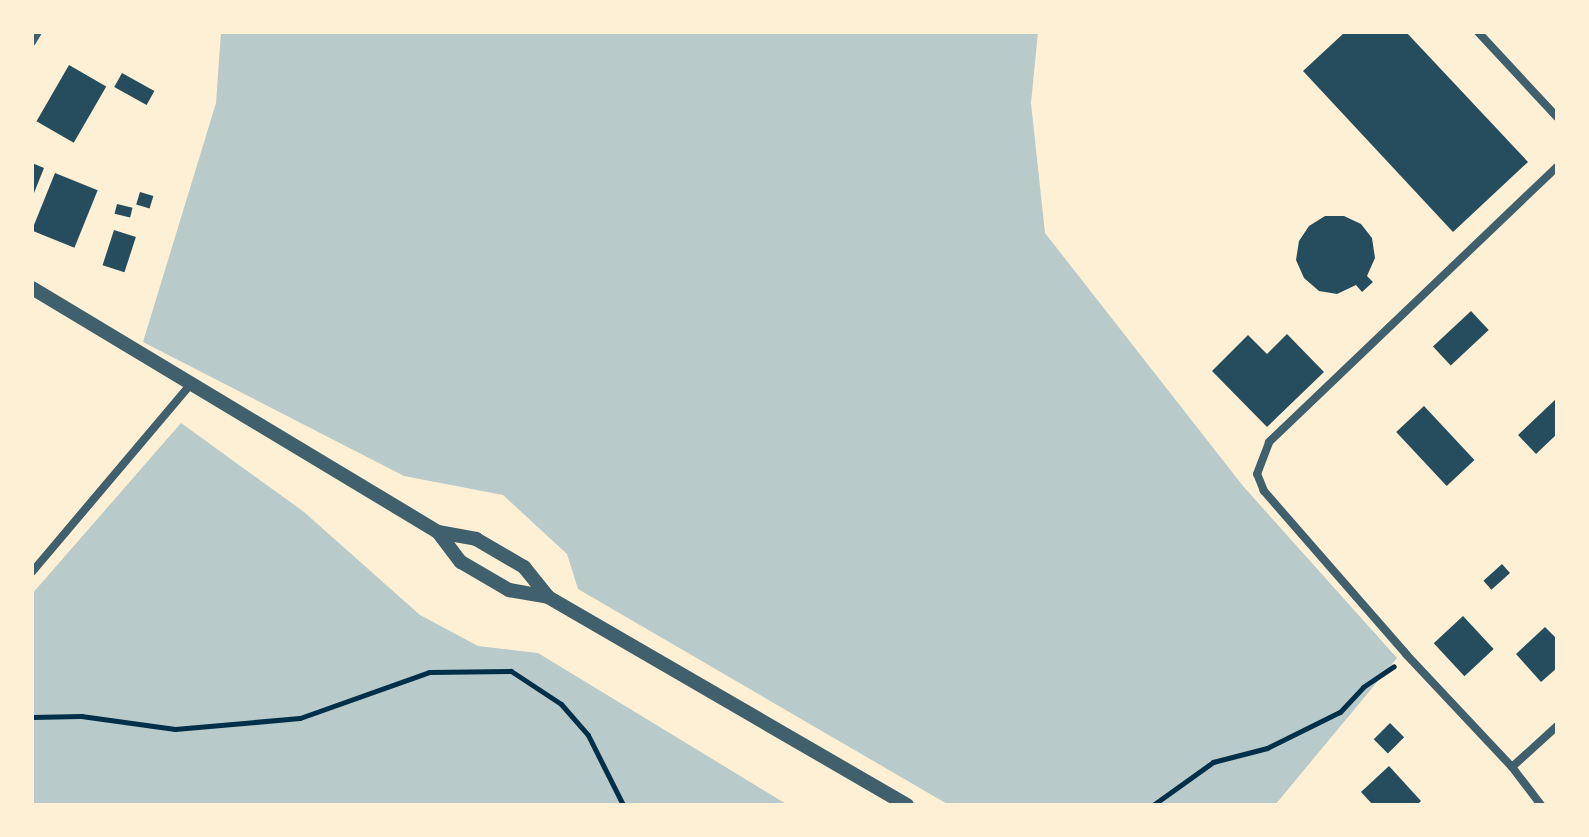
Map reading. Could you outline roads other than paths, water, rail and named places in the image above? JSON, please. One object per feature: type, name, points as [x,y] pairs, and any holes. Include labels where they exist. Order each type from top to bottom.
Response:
[{"type":"street","points":[[32,42],[38,32]]},
{"type":"street","points":[[1478,32],[1557,117]]},
{"type":"street","points":[[1541,805],[1512,767],[1407,655],[1264,491],[1257,474],[1269,442],[1557,167]]},
{"type":"street","points":[[32,288],[438,532],[476,539],[524,567],[548,597]]},
{"type":"street","points":[[32,572],[190,385]]},
{"type":"street","points":[[438,532],[461,562],[509,590],[548,597],[907,805]]},
{"type":"street","points":[[1512,767],[1557,726]]}]
